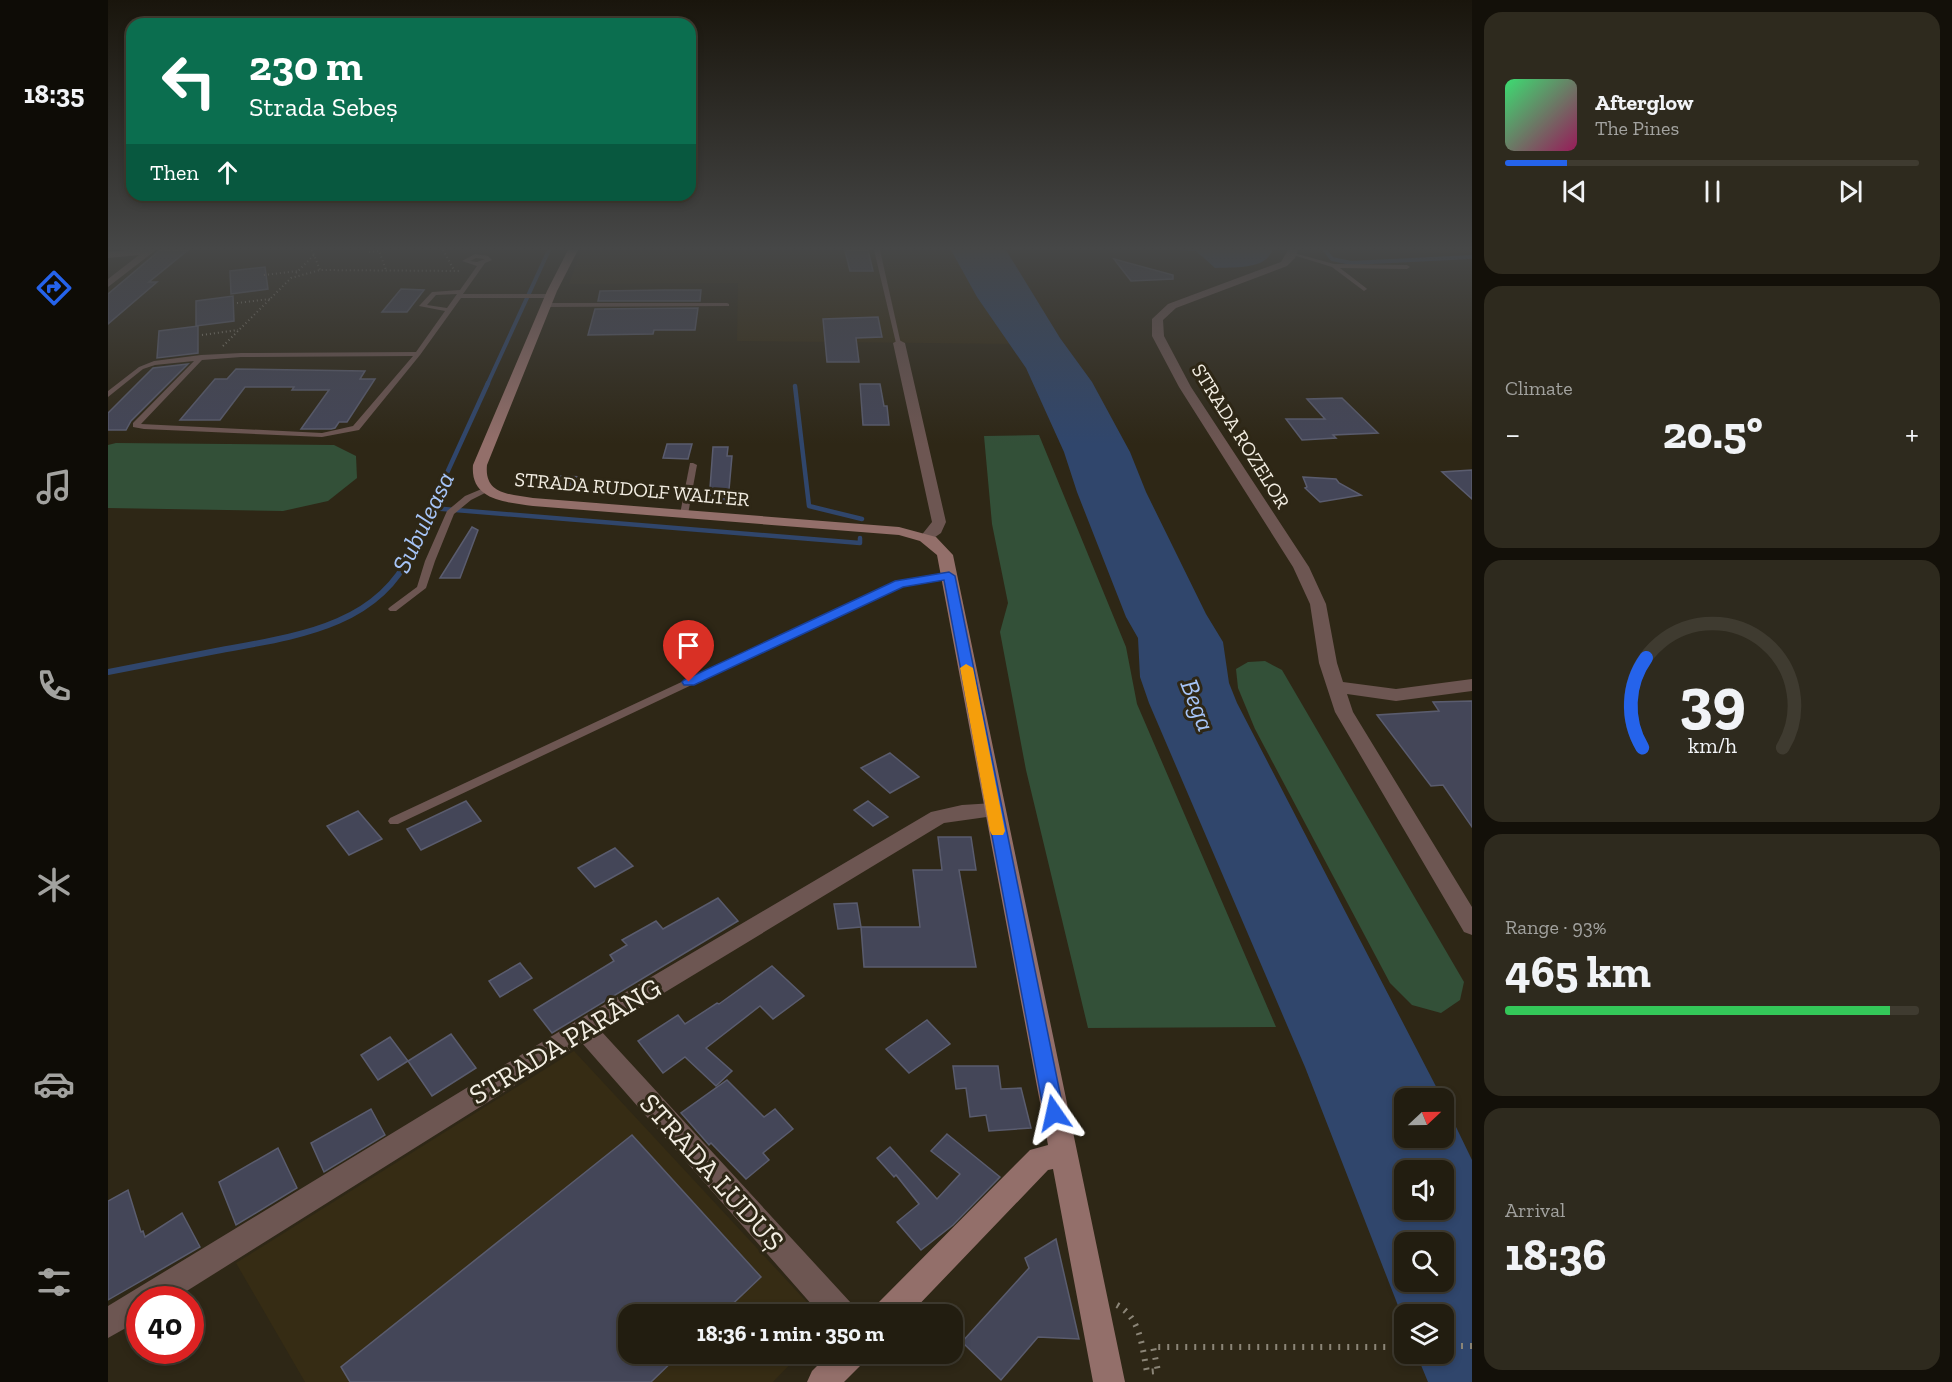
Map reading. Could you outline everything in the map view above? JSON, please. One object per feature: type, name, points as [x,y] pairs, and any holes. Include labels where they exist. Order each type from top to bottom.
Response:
[{"type":"street","name":"STRADA RUDOLF WALTER","points":[[540,314],[480,465],[477,475],[487,490],[497,495],[533,502],[899,531],[928,537]]},
{"type":"street","name":"STRADA ROZELOR","points":[[1162,314],[1157,319],[1156,330],[1185,387],[1301,567],[1318,604],[1334,686],[1344,712],[1472,926]]},
{"type":"street","points":[[899,343],[939,522],[936,531],[928,537],[939,544],[945,555],[1109,1382]]},
{"type":"street","points":[[1334,686],[1396,694],[1472,685]]},
{"type":"street","name":"STRADA PARÂNG","points":[[168,1286],[584,1029],[938,817],[962,812],[994,810]]},
{"type":"street","name":"STRADA LUDUȘ","points":[[584,1029],[831,1304]]},
{"type":"street","points":[[899,1304],[1040,1160],[1062,1154]]},
{"type":"street","points":[[108,1323],[126,1312]]},
{"type":"street","points":[[823,1382],[840,1364]]},
{"type":"lane","points":[[201,357],[136,425],[322,435],[339,433],[356,428],[418,354],[446,314]]},
{"type":"lane","points":[[892,314],[899,343]]},
{"type":"lane","points":[[108,395],[141,368],[154,363],[201,357],[418,354]]},
{"type":"lane","points":[[684,514],[693,465]]},
{"type":"lane","points":[[393,609],[421,588],[450,513],[468,498],[487,490]]},
{"type":"lane","points":[[394,820],[899,584],[949,576]]},
{"type":"path","points":[[212,357],[254,314]]},
{"type":"path","points":[[202,335],[238,330]]},
{"type":"path","points":[[1093,1303],[1109,1302],[1122,1307],[1134,1318],[1147,1372],[1158,1371],[1152,1347],[1394,1347]]},
{"type":"path","points":[[1454,1346],[1472,1346]]},
{"type":"shaded area","points":[[737,314],[996,314],[1015,344],[737,341]]},
{"type":"shaded area","points":[[574,1051],[809,1304],[618,1304],[618,1364],[790,1364],[773,1382],[305,1382],[236,1263]]},
{"type":"green space","points":[[1039,435],[1126,647],[1137,704],[1276,1027],[1088,1028],[1026,770],[1000,632],[1008,603],[992,524],[984,436]]},
{"type":"green space","points":[[116,443],[334,445],[356,456],[357,478],[328,501],[283,511],[108,508],[108,445]]},
{"type":"green space","points":[[1265,661],[1282,670],[1464,982],[1460,1000],[1441,1013],[1412,1005],[1390,983],[1255,729],[1238,688],[1236,669],[1248,662]]},
{"type":"water","name":"Bega","points":[[989,314],[1046,314],[1092,382],[1130,452],[1146,492],[1206,614],[1223,642],[1229,683],[1237,703],[1437,1088],[1394,1088],[1394,1148],[1454,1148],[1454,1123],[1472,1160],[1472,1382],[1428,1382],[1421,1364],[1454,1364],[1454,1304],[1397,1304],[1305,1067],[1149,703],[1140,677],[1138,638],[1126,617],[1077,492],[1064,452],[1026,368]]},
{"type":"building","points":[[108,314],[119,314],[108,324]]},
{"type":"building","points":[[196,314],[234,314],[234,321],[196,326]]},
{"type":"building","points":[[594,314],[697,314],[695,330],[654,330],[653,334],[588,335]]},
{"type":"building","points":[[878,317],[882,337],[856,338],[859,362],[827,362],[823,319]]},
{"type":"building","points":[[198,326],[198,353],[157,358],[159,331]]},
{"type":"building","points":[[188,364],[131,421],[126,430],[108,430],[108,413],[153,368]]},
{"type":"building","points":[[236,369],[365,371],[360,379],[375,379],[347,422],[339,422],[335,428],[331,429],[301,429],[329,390],[292,390],[294,387],[245,387],[220,420],[180,420],[215,379],[227,379]]},
{"type":"building","points":[[860,384],[880,384],[884,406],[887,406],[889,425],[863,425]]},
{"type":"building","points":[[1342,398],[1378,433],[1333,435],[1336,438],[1302,440],[1286,419],[1325,419],[1307,399]]},
{"type":"building","points":[[667,444],[692,444],[688,459],[663,458]]},
{"type":"building","points":[[713,447],[728,447],[727,456],[732,456],[728,501],[709,502]]},
{"type":"building","points":[[1472,470],[1472,499],[1442,472]]},
{"type":"building","points":[[560,476],[583,477],[576,492],[552,490]]},
{"type":"building","points":[[1303,477],[1336,479],[1361,495],[1320,502],[1305,488],[1307,487]]},
{"type":"building","points":[[472,527],[478,530],[460,578],[440,578]]},
{"type":"building","points":[[1472,701],[1472,827],[1443,785],[1431,786],[1377,715],[1439,711],[1433,702]]},
{"type":"building","points":[[890,753],[919,777],[890,793],[861,768]]},
{"type":"building","points":[[466,801],[481,821],[421,850],[407,829]]},
{"type":"building","points":[[868,801],[888,817],[873,826],[854,810]]},
{"type":"building","points":[[358,811],[382,839],[349,855],[327,826]]},
{"type":"building","points":[[938,837],[971,837],[976,870],[959,870],[976,967],[864,967],[861,927],[920,927],[913,870],[942,870]]},
{"type":"building","points":[[615,848],[633,866],[595,887],[578,868]]},
{"type":"building","points":[[718,898],[738,921],[552,1033],[534,1010],[614,961],[610,955],[627,945],[622,940],[656,921],[663,929]]},
{"type":"building","points":[[857,903],[861,927],[838,929],[834,904]]},
{"type":"building","points":[[520,963],[532,978],[500,997],[489,981]]},
{"type":"building","points":[[772,966],[804,996],[773,1019],[760,1006],[706,1048],[732,1071],[716,1086],[685,1057],[663,1073],[638,1041],[678,1015],[685,1024],[717,1003],[719,1004]]},
{"type":"building","points":[[927,1020],[950,1044],[909,1073],[886,1049]]},
{"type":"building","points":[[451,1034],[476,1068],[432,1096],[408,1061]]},
{"type":"building","points":[[390,1037],[408,1061],[378,1080],[361,1055]]},
{"type":"building","points":[[953,1066],[998,1066],[1001,1089],[1021,1088],[1031,1128],[989,1131],[986,1115],[970,1117],[966,1088],[956,1089]]},
{"type":"building","points":[[727,1080],[764,1117],[775,1109],[793,1129],[763,1153],[769,1160],[746,1179],[711,1143],[709,1145],[681,1113]]},
{"type":"building","points":[[371,1109],[385,1135],[324,1172],[311,1143]]},
{"type":"building","points":[[947,1134],[1000,1177],[953,1225],[921,1250],[897,1222],[919,1204],[896,1175],[894,1177],[877,1158],[890,1147],[937,1199],[960,1174],[931,1151]]},
{"type":"building","points":[[632,1135],[761,1277],[733,1304],[618,1304],[618,1364],[670,1364],[651,1382],[350,1382],[341,1367]]},
{"type":"building","points":[[278,1148],[297,1188],[236,1225],[219,1182]]},
{"type":"building","points":[[128,1190],[141,1232],[143,1231],[145,1237],[182,1213],[200,1247],[132,1286],[126,1286],[126,1290],[108,1300],[108,1201]]},
{"type":"building","points":[[1056,1239],[1079,1339],[1038,1337],[1001,1380],[963,1341],[1029,1268],[1025,1258]]},
{"type":"waterway","name":"Subuleasa","points":[[487,385],[519,314]]},
{"type":"waterway","name":"Subuleasa","points":[[410,554],[488,383]]},
{"type":"waterway","points":[[795,386],[809,506],[862,519]]},
{"type":"waterway","points":[[431,508],[860,543],[860,538]]},
{"type":"waterway","name":"Subuleasa","points":[[108,672],[301,634],[328,625],[353,614],[376,598],[396,578],[411,553]]},
{"type":"slow traffic","points":[[966,668],[998,831]]},
{"type":"route","points":[[689,682],[899,584],[949,576],[1054,1113]]}]
